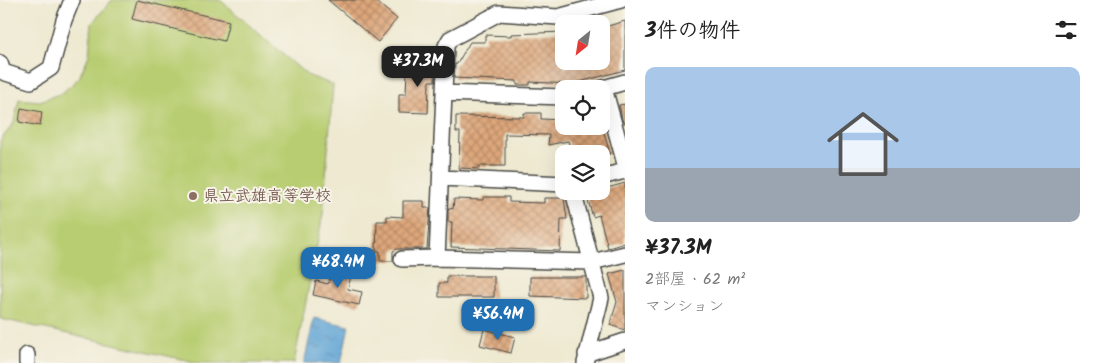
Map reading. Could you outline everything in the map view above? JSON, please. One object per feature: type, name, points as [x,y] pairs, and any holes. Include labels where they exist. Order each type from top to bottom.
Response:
[{"type":"street","points":[[0,63],[3,72],[31,81],[51,68],[64,20],[72,0]]},
{"type":"street","points":[[437,258],[446,46],[450,39],[499,13],[558,17],[621,0]]},
{"type":"street","points":[[610,86],[625,82]]},
{"type":"street","points":[[444,93],[555,97]]},
{"type":"street","points":[[610,114],[625,164]]},
{"type":"street","points":[[610,175],[625,171]]},
{"type":"street","points":[[441,178],[555,184]]},
{"type":"street","points":[[575,200],[601,298],[585,359]]},
{"type":"street","points":[[402,259],[437,258],[592,262],[625,254]]},
{"type":"street","points":[[585,359],[625,341]]},
{"type":"green space","name":"県立武雄高等学校","points":[[112,0],[220,0],[307,75],[333,85],[323,214],[294,363],[199,363],[1,319],[0,141],[14,123],[19,99],[40,101],[62,93],[79,78],[89,55],[92,23]]},
{"type":"water","points":[[314,318],[349,326],[341,363],[304,363]]},
{"type":"building","points":[[137,0],[229,21],[224,41],[132,19]]},
{"type":"building","points":[[328,0],[374,0],[397,19],[378,42]]},
{"type":"building","points":[[625,21],[625,70],[587,80],[555,80],[555,83],[530,82],[530,85],[517,85],[517,81],[454,78],[455,64],[457,64],[470,42],[485,42],[485,35],[511,36],[511,34],[555,32],[555,70],[610,70],[610,25]]},
{"type":"building","points":[[424,59],[436,59],[435,81],[429,81],[428,113],[399,112],[399,94],[406,94],[407,70],[414,70],[415,61],[424,62]]},
{"type":"building","points":[[625,104],[625,123],[623,123],[619,105]]},
{"type":"building","points":[[21,108],[42,112],[40,126],[19,122]]},
{"type":"building","points":[[524,113],[541,113],[541,119],[555,120],[555,135],[605,135],[607,145],[569,145],[568,141],[548,145],[549,135],[505,134],[505,166],[479,166],[479,169],[459,168],[460,132],[456,132],[456,116],[524,117]]},
{"type":"building","points":[[625,183],[625,243],[608,248],[599,215],[593,217],[588,200],[610,200],[610,187]]},
{"type":"building","points":[[483,197],[509,197],[509,202],[544,203],[544,198],[564,200],[567,219],[561,219],[560,251],[451,247],[452,222],[448,222],[448,208],[453,209],[454,199],[483,200]]},
{"type":"building","points":[[403,201],[424,201],[424,208],[430,208],[427,249],[397,249],[393,251],[393,261],[380,261],[380,251],[376,251],[377,221],[387,221],[387,216],[403,217]]},
{"type":"building","points":[[625,270],[625,330],[610,325],[617,302],[609,274]]},
{"type":"building","points":[[331,272],[351,276],[348,289],[362,292],[359,305],[313,295],[316,281],[328,284]]},
{"type":"building","points":[[447,276],[494,276],[494,297],[439,297],[439,283],[447,283]]},
{"type":"building","points":[[530,277],[586,277],[586,298],[530,296]]},
{"type":"building","points":[[484,329],[515,337],[511,353],[480,345]]},
{"type":"place","name":"県立武雄高等学校","points":[[193,196]]}]
